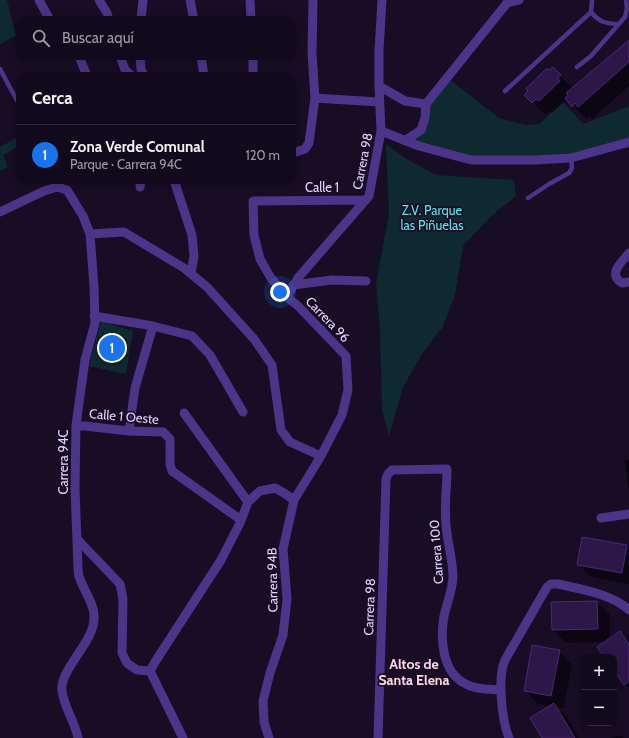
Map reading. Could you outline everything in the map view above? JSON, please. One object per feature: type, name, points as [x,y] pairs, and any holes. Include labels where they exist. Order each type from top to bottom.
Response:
[{"type":"street","points":[[39,0],[48,16]]},
{"type":"street","points":[[99,0],[108,16]]},
{"type":"street","points":[[141,16],[143,0]]},
{"type":"street","points":[[190,0],[193,16]]},
{"type":"street","points":[[250,0],[251,16]]},
{"type":"street","points":[[296,152],[305,149],[310,143],[315,98],[312,52],[313,0]]},
{"type":"street","name":"Carrera 98","points":[[287,297],[293,285],[369,196],[381,131],[378,86],[382,0]]},
{"type":"street","points":[[425,148],[421,130],[425,118],[426,104],[507,3],[519,0]]},
{"type":"street","points":[[81,60],[85,72]]},
{"type":"street","points":[[121,60],[125,70],[127,72]]},
{"type":"street","points":[[140,60],[142,72]]},
{"type":"street","points":[[202,60],[203,72]]},
{"type":"street","points":[[252,60],[254,72]]},
{"type":"street","points":[[378,86],[405,101],[426,104]]},
{"type":"street","points":[[315,98],[379,102]]},
{"type":"street","points":[[406,140],[421,130]]},
{"type":"street","points":[[381,131],[425,148],[471,160],[535,160],[571,158],[629,142]]},
{"type":"street","points":[[175,184],[192,235],[194,256],[191,274]]},
{"type":"street","points":[[0,212],[59,185]]},
{"type":"street","name":"Carrera 94C","points":[[59,185],[67,190],[83,216],[90,234],[95,323],[85,360],[76,425],[75,489],[79,578],[92,606],[94,616],[93,629],[64,678],[62,690],[78,738]]},
{"type":"street","name":"Calle 1","points":[[253,201],[366,200]]},
{"type":"street","name":"Carrera 96","points":[[253,201],[254,234],[260,259],[270,278],[346,356],[348,390],[342,415],[321,456],[294,500]]},
{"type":"street","points":[[90,234],[124,232],[184,268],[207,286],[254,339],[272,365],[281,430],[290,442],[321,456]]},
{"type":"street","points":[[629,253],[625,265],[615,271],[616,278],[622,283],[629,282]]},
{"type":"street","points":[[293,285],[332,280],[366,281]]},
{"type":"street","points":[[94,316],[153,326],[192,336],[210,355],[243,412]]},
{"type":"street","points":[[129,431],[135,388],[153,326]]},
{"type":"street","points":[[184,413],[248,502]]},
{"type":"street","name":"Calle 1 Oeste","points":[[76,425],[129,431],[163,432],[167,434],[170,439],[170,464],[172,471],[241,520]]},
{"type":"street","name":"Carrera 98","points":[[378,738],[387,476],[389,472],[395,470],[448,469]]},
{"type":"street","name":"Carrera 100","points":[[448,469],[446,519],[452,561],[452,580],[451,591],[443,623],[445,655],[451,670],[457,678],[465,684],[482,689],[501,690]]},
{"type":"street","points":[[150,671],[221,560],[241,520],[248,502],[260,491],[275,488],[294,500]]},
{"type":"street","name":"Carrera 94B","points":[[269,738],[264,722],[263,701],[283,635],[287,599],[282,549],[294,500]]},
{"type":"street","points":[[601,518],[629,514]]},
{"type":"street","points":[[78,540],[120,584],[123,599],[122,653],[127,663],[137,670],[150,671]]},
{"type":"street","points":[[509,738],[503,716],[501,690],[502,666],[545,589],[551,584],[560,584],[608,597],[622,604],[629,610]]},
{"type":"street","points":[[150,671],[183,738]]},
{"type":"lane","points":[[505,91],[591,12],[592,0]]},
{"type":"lane","points":[[577,67],[591,56],[625,17],[627,8],[626,0]]},
{"type":"lane","points":[[591,12],[602,22],[619,24]]},
{"type":"lane","points":[[0,69],[16,99]]},
{"type":"lane","points":[[528,198],[569,173],[572,168],[571,158]]},
{"type":"green space","points":[[0,0],[7,0],[16,36],[0,44]]},
{"type":"green space","points":[[448,78],[499,118],[527,125],[539,124],[563,102],[583,124],[629,106],[629,141],[574,154],[471,159],[408,140],[421,131],[427,104]]},
{"type":"green space","points":[[16,138],[16,148],[3,155],[8,167],[0,171],[0,147]]},
{"type":"green space","name":"Z.V. Parque las Piñuelas","points":[[386,144],[405,158],[436,175],[514,180],[516,196],[492,215],[463,246],[455,295],[442,328],[422,354],[403,387],[389,436],[382,410],[380,329],[376,284],[389,213]]},
{"type":"green space","points":[[101,321],[133,331],[126,374],[89,366]]},
{"type":"building","points":[[629,40],[629,62],[578,107],[575,103],[572,107],[565,98],[568,95],[566,93]]},
{"type":"building","points":[[553,67],[561,75],[558,78],[560,81],[539,101],[536,99],[532,103],[524,95],[528,91],[526,89],[547,68],[549,70]]},
{"type":"building","points":[[582,537],[627,545],[622,573],[577,565]]},
{"type":"building","points":[[597,601],[598,629],[552,630],[551,602]]},
{"type":"building","points":[[620,631],[629,644],[629,681],[624,685],[617,675],[617,654],[602,654],[597,647]]},
{"type":"building","points":[[532,645],[560,650],[551,696],[524,691]]},
{"type":"building","points":[[554,703],[575,738],[542,738],[530,718]]},
{"type":"place","name":"Zona Verde Comunal","points":[[112,348]]},
{"type":"district","name":"Altos de Santa Elena","points":[[414,672]]}]
